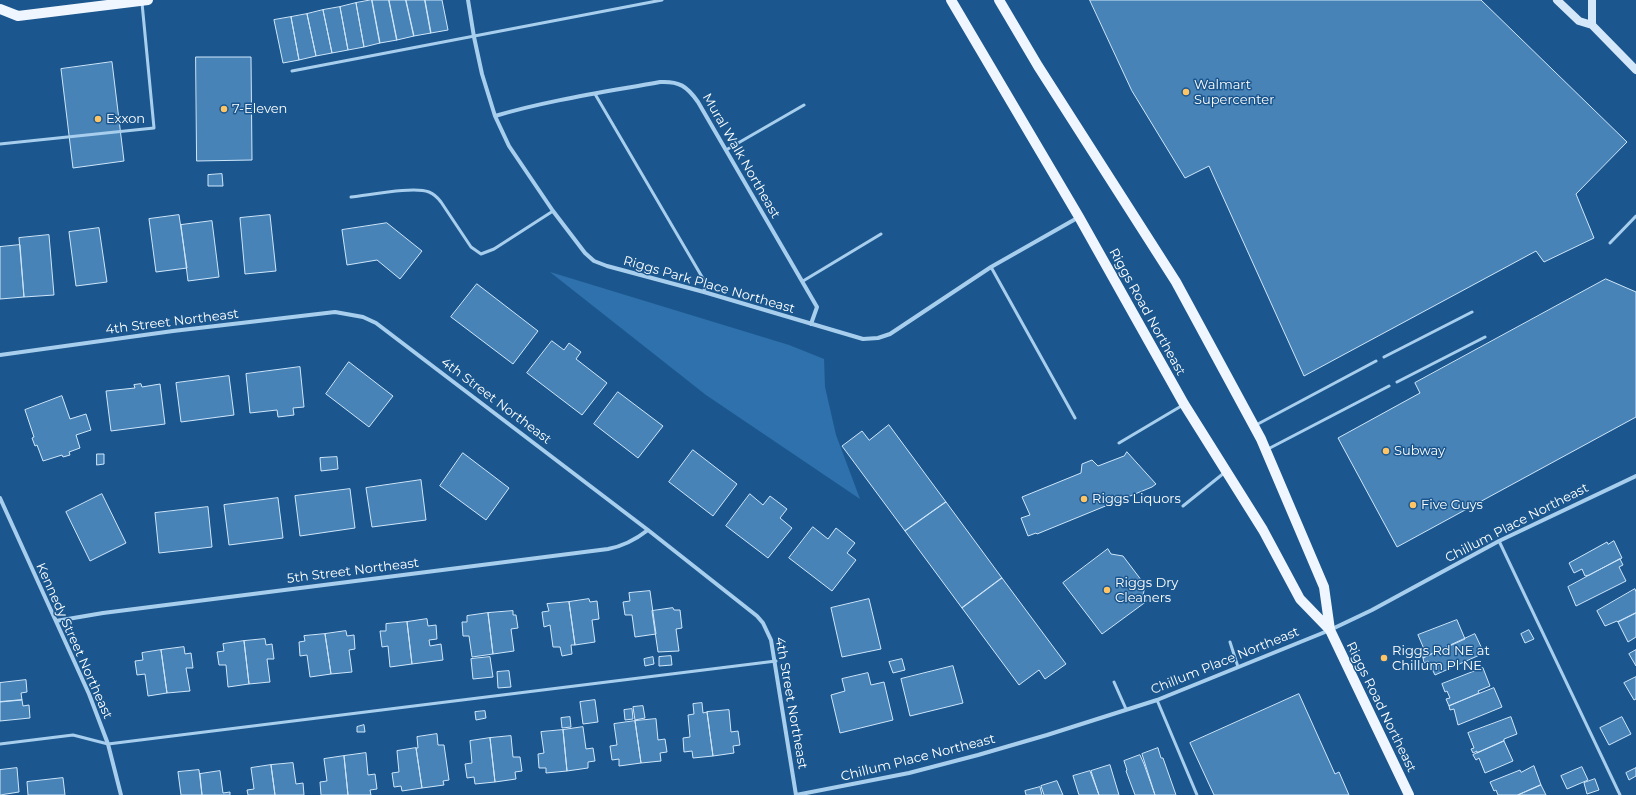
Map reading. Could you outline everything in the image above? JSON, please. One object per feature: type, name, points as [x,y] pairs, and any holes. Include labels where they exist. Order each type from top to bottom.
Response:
[{"type":"main road","points":[[0,10],[18,16],[145,0]]},
{"type":"main road","name":"Riggs Road Northeast","points":[[951,0],[1079,217],[1184,404],[1263,530],[1300,599],[1330,630]]},
{"type":"main road","name":"Riggs Road Northeast","points":[[999,0],[1038,66],[1176,282],[1266,449],[1324,587],[1330,630],[1409,795]]},
{"type":"street","name":"Riggs Park Place Northeast","points":[[468,0],[482,74],[495,116],[509,146],[553,211],[585,253],[594,261],[607,266],[704,292],[863,339],[878,338],[890,334],[991,267],[1079,217]]},
{"type":"street","points":[[1557,0],[1578,21],[1592,25],[1636,70]]},
{"type":"street","points":[[1592,0],[1592,25]]},
{"type":"street","name":"Mural Walk Northeast","points":[[495,116],[520,109],[660,82],[668,82],[683,86],[691,91],[817,307],[811,324]]},
{"type":"street","name":"4th Street Northeast","points":[[0,355],[181,330],[335,312],[363,317],[376,322],[648,530],[757,616],[768,631],[776,662],[796,795]]},
{"type":"street","name":"Chillum Place Northeast","points":[[796,795],[909,773],[978,755],[1048,735],[1157,700],[1330,630],[1372,610],[1499,542],[1636,476]]},
{"type":"street","name":"Kennedy Street Northeast","points":[[0,498],[89,694],[108,744],[121,795]]},
{"type":"street","name":"5th Street Northeast","points":[[56,621],[103,613],[608,549],[636,540],[648,530]]},
{"type":"lane","points":[[0,144],[154,128],[145,0]]},
{"type":"lane","points":[[292,71],[662,0]]},
{"type":"lane","points":[[594,94],[705,282],[704,292]]},
{"type":"lane","points":[[726,150],[804,105]]},
{"type":"lane","points":[[351,197],[413,190],[430,192],[441,202],[471,247],[481,254],[494,250],[553,211]]},
{"type":"lane","points":[[1610,243],[1636,216]]},
{"type":"lane","points":[[803,281],[882,234]]},
{"type":"lane","points":[[991,267],[1075,418]]},
{"type":"lane","points":[[1384,357],[1472,312]]},
{"type":"lane","points":[[1397,382],[1485,337]]},
{"type":"lane","points":[[1254,426],[1376,361]]},
{"type":"lane","points":[[1266,449],[1389,386]]},
{"type":"lane","points":[[1119,442],[1184,404]]},
{"type":"lane","points":[[1183,506],[1226,472]]},
{"type":"lane","points":[[1499,542],[1620,795]]},
{"type":"lane","points":[[1230,642],[1238,667]]},
{"type":"lane","points":[[0,744],[73,735],[108,744],[776,662]]},
{"type":"lane","points":[[1114,682],[1126,709]]},
{"type":"lane","points":[[1157,700],[1197,795]]},
{"type":"shaded area","points":[[550,272],[789,345],[824,359],[825,387],[836,435],[860,499],[706,395]]},
{"type":"building","points":[[372,0],[380,43],[364,47],[356,3]]},
{"type":"building","points":[[372,0],[389,0],[397,40],[380,43]]},
{"type":"building","points":[[389,0],[406,0],[414,36],[397,40]]},
{"type":"building","points":[[406,0],[425,0],[431,33],[414,36]]},
{"type":"building","points":[[425,0],[442,0],[448,30],[431,33]]},
{"type":"building","points":[[1090,0],[1481,0],[1627,142],[1576,194],[1594,238],[1544,262],[1536,251],[1304,376],[1209,166],[1185,178],[1132,91]]},
{"type":"building","points":[[356,3],[364,47],[348,50],[340,7]]},
{"type":"building","points":[[340,7],[348,50],[332,53],[323,10]]},
{"type":"building","points":[[323,10],[332,53],[316,56],[307,14]]},
{"type":"building","points":[[307,14],[316,56],[299,60],[291,17]]},
{"type":"building","points":[[291,17],[299,60],[283,63],[274,20]]},
{"type":"building","name":"7-Eleven","points":[[196,57],[251,57],[252,160],[197,161]]},
{"type":"building","points":[[112,62],[124,161],[73,168],[61,69]]},
{"type":"building","points":[[222,174],[223,186],[208,186],[208,175]]},
{"type":"building","points":[[179,215],[187,268],[156,272],[149,219]]},
{"type":"building","points":[[270,215],[276,271],[245,274],[240,218]]},
{"type":"building","points":[[212,221],[219,277],[188,281],[181,225]]},
{"type":"building","points":[[387,223],[422,251],[400,279],[377,260],[347,265],[342,230]]},
{"type":"building","points":[[99,228],[107,282],[76,286],[69,232]]},
{"type":"building","points":[[49,235],[54,295],[24,297],[19,238]]},
{"type":"building","points":[[20,245],[24,297],[0,299],[0,247]]},
{"type":"building","points":[[1606,279],[1636,292],[1636,417],[1397,547],[1338,438],[1420,393],[1415,383]]},
{"type":"building","points":[[477,284],[538,331],[513,364],[451,317]]},
{"type":"building","points":[[552,341],[564,350],[569,343],[581,352],[576,359],[607,383],[582,415],[527,373]]},
{"type":"building","points":[[349,362],[393,396],[369,427],[326,394]]},
{"type":"building","points":[[300,367],[304,407],[293,408],[294,415],[278,417],[277,410],[250,413],[246,374]]},
{"type":"building","points":[[229,376],[234,415],[181,422],[176,383]]},
{"type":"building","points":[[141,384],[142,387],[160,384],[165,424],[111,431],[106,391],[135,388],[134,385]]},
{"type":"building","points":[[618,392],[663,426],[638,458],[594,424]]},
{"type":"building","points":[[62,396],[70,419],[86,414],[91,430],[76,435],[80,448],[69,452],[70,455],[63,457],[62,455],[43,461],[37,445],[35,446],[32,438],[34,437],[25,410]]},
{"type":"building","points":[[889,425],[946,502],[905,531],[842,446],[862,431],[869,440]]},
{"type":"building","points":[[693,450],[737,484],[713,516],[669,482]]},
{"type":"building","points":[[1127,452],[1156,484],[1152,487],[1037,534],[1028,536],[1021,518],[1030,515],[1022,497],[1081,473],[1082,464],[1092,460],[1098,466],[1124,456]]},
{"type":"building","points":[[463,453],[509,488],[486,520],[440,486]]},
{"type":"building","points":[[97,454],[104,454],[104,464],[97,465]]},
{"type":"building","points":[[337,457],[338,469],[321,471],[320,458]]},
{"type":"building","points":[[421,480],[426,520],[372,527],[366,488]]},
{"type":"building","points":[[350,489],[355,528],[300,536],[295,496]]},
{"type":"building","points":[[102,494],[126,543],[90,561],[66,512]]},
{"type":"building","points":[[750,494],[763,505],[770,496],[787,509],[780,518],[792,528],[768,558],[726,526]]},
{"type":"building","points":[[278,498],[283,538],[229,545],[224,505]]},
{"type":"building","points":[[946,502],[1002,578],[962,608],[905,531]]},
{"type":"building","points":[[208,507],[212,547],[159,553],[155,513]]},
{"type":"building","points":[[813,527],[828,539],[836,528],[855,543],[847,553],[856,560],[832,591],[789,558]]},
{"type":"building","points":[[1614,541],[1622,558],[1589,575],[1585,576],[1582,569],[1574,573],[1569,563],[1607,542],[1608,544]]},
{"type":"building","points":[[1108,549],[1111,554],[1123,556],[1145,585],[1143,596],[1147,601],[1102,634],[1063,583]]},
{"type":"building","points":[[1620,559],[1623,565],[1619,567],[1626,581],[1576,606],[1568,587]]},
{"type":"building","points":[[1002,578],[1066,664],[1045,679],[1039,670],[1019,685],[962,608]]},
{"type":"building","points":[[1635,589],[1636,613],[1618,622],[1617,621],[1605,626],[1597,611]]},
{"type":"building","points":[[650,591],[656,634],[635,637],[632,615],[625,615],[623,602],[630,601],[629,593]]},
{"type":"building","points":[[589,599],[590,602],[597,601],[599,619],[592,620],[595,642],[575,645],[569,602]]},
{"type":"building","points":[[869,599],[881,649],[842,657],[831,608]]},
{"type":"building","points":[[569,602],[575,645],[571,645],[572,654],[562,656],[560,647],[553,647],[550,625],[544,627],[542,612],[549,611],[547,604]]},
{"type":"building","points":[[673,608],[674,610],[680,610],[682,628],[676,629],[679,651],[658,652],[652,611]]},
{"type":"building","points":[[513,611],[513,615],[516,615],[518,628],[511,629],[514,651],[493,654],[488,613]]},
{"type":"building","points":[[488,613],[493,654],[472,657],[469,636],[463,636],[462,622],[467,622],[467,616]]},
{"type":"building","points":[[1636,613],[1636,637],[1628,642],[1618,622]]},
{"type":"building","points":[[427,619],[428,626],[436,625],[437,639],[429,640],[430,646],[441,644],[443,660],[412,664],[407,622]]},
{"type":"building","points":[[1457,620],[1465,639],[1423,658],[1420,651],[1424,649],[1418,635]]},
{"type":"building","points":[[407,622],[412,664],[390,667],[388,646],[382,647],[380,631],[386,631],[386,624]]},
{"type":"building","points":[[1529,630],[1534,639],[1525,643],[1521,634]]},
{"type":"building","points":[[346,631],[347,636],[354,635],[355,649],[349,650],[352,672],[331,674],[325,634]]},
{"type":"building","points":[[325,634],[331,674],[310,677],[307,655],[300,656],[299,642],[305,641],[304,636]]},
{"type":"building","points":[[1475,634],[1484,653],[1435,675],[1428,661],[1424,663],[1423,658]]},
{"type":"building","points":[[265,639],[266,645],[272,644],[274,659],[267,659],[270,682],[249,684],[244,641]]},
{"type":"building","points":[[244,641],[249,684],[228,687],[226,665],[219,665],[217,652],[224,651],[223,644]]},
{"type":"building","points":[[184,647],[185,654],[191,653],[193,668],[186,668],[190,691],[167,693],[161,650]]},
{"type":"building","points":[[161,650],[167,693],[148,696],[145,674],[137,675],[135,661],[143,660],[142,653]]},
{"type":"building","points":[[1636,650],[1636,666],[1629,654]]},
{"type":"building","points":[[671,656],[672,665],[659,666],[659,657]]},
{"type":"building","points":[[490,657],[493,677],[473,679],[471,659]]},
{"type":"building","points":[[653,657],[654,664],[645,666],[644,659]]},
{"type":"building","points":[[902,659],[905,670],[893,673],[889,662]]},
{"type":"building","points":[[953,666],[963,703],[910,716],[901,679]]},
{"type":"building","points":[[1483,668],[1490,686],[1478,691],[1479,693],[1449,706],[1446,699],[1450,698],[1447,691],[1445,692],[1442,684]]},
{"type":"building","points":[[509,671],[511,687],[498,688],[497,672]]},
{"type":"building","points":[[868,673],[871,685],[884,682],[893,720],[840,733],[831,695],[845,691],[842,679]]},
{"type":"building","points":[[1636,677],[1636,699],[1634,700],[1624,683]]},
{"type":"building","points":[[26,680],[27,692],[21,693],[22,700],[0,702],[0,683]]},
{"type":"building","points":[[1494,688],[1502,707],[1458,725],[1454,709],[1450,710],[1449,706]]},
{"type":"building","points":[[1299,694],[1335,774],[1339,772],[1349,795],[1214,795],[1190,743]]},
{"type":"building","points":[[22,700],[23,706],[29,705],[30,718],[0,721],[0,702]]},
{"type":"building","points":[[595,700],[598,722],[583,724],[580,702]]},
{"type":"building","points":[[702,703],[703,713],[707,712],[713,756],[693,758],[692,751],[684,752],[683,738],[690,737],[688,715],[694,714],[693,704]]},
{"type":"building","points":[[643,706],[645,718],[635,720],[633,707]]},
{"type":"building","points":[[632,709],[633,719],[625,720],[624,710]]},
{"type":"building","points":[[729,710],[731,732],[738,731],[740,745],[733,746],[734,753],[713,756],[707,712]]},
{"type":"building","points":[[485,711],[486,718],[476,720],[475,712]]},
{"type":"building","points":[[570,717],[571,727],[562,728],[561,718]]},
{"type":"building","points":[[1511,717],[1517,734],[1477,753],[1477,751],[1473,753],[1471,749],[1474,748],[1468,733]]},
{"type":"building","points":[[1622,717],[1631,734],[1609,745],[1600,728]]},
{"type":"building","points":[[656,719],[658,740],[665,739],[667,752],[660,753],[661,761],[641,763],[635,721]]},
{"type":"building","points":[[635,721],[641,763],[619,766],[619,759],[612,760],[610,746],[617,745],[614,724]]},
{"type":"building","points":[[364,725],[365,732],[357,732],[357,727]]},
{"type":"building","points":[[583,727],[586,749],[593,748],[595,761],[588,762],[588,768],[567,771],[563,730]]},
{"type":"building","points":[[563,730],[567,771],[546,773],[546,768],[539,768],[538,754],[544,753],[541,732]]},
{"type":"building","points":[[437,734],[438,745],[444,745],[449,780],[443,781],[444,785],[422,788],[416,748],[418,748],[417,737]]},
{"type":"building","points":[[511,736],[513,757],[520,757],[522,771],[515,772],[516,779],[495,782],[490,738]]},
{"type":"building","points":[[490,738],[495,782],[475,784],[474,777],[467,778],[465,764],[472,763],[470,741]]},
{"type":"building","points":[[1504,741],[1513,761],[1485,773],[1479,758],[1476,760],[1473,755]]},
{"type":"building","points":[[416,748],[422,788],[402,791],[401,786],[394,787],[392,773],[399,772],[397,751]]},
{"type":"building","points":[[1158,748],[1176,795],[1155,795],[1142,754]]},
{"type":"building","points":[[366,753],[368,775],[375,774],[377,789],[370,790],[371,795],[348,795],[344,756]]},
{"type":"building","points":[[1140,755],[1155,795],[1135,795],[1126,771],[1124,761]]},
{"type":"building","points":[[344,756],[348,795],[321,795],[320,782],[327,781],[324,759]]},
{"type":"building","points":[[293,763],[296,784],[303,783],[304,795],[275,795],[271,765]]},
{"type":"building","points":[[271,765],[275,795],[248,795],[247,790],[254,789],[251,768]]},
{"type":"building","points":[[1110,765],[1119,795],[1099,795],[1091,771]]},
{"type":"building","points":[[1534,766],[1541,785],[1518,795],[1498,795],[1496,790],[1494,791],[1490,782]]},
{"type":"building","points":[[1582,767],[1588,780],[1567,789],[1561,776]]},
{"type":"building","points":[[17,768],[19,792],[0,795],[0,770]]},
{"type":"building","points":[[1636,768],[1636,776],[1629,780],[1626,773]]},
{"type":"building","points":[[199,770],[202,795],[181,795],[178,772]]},
{"type":"building","points":[[220,771],[223,793],[230,792],[230,795],[202,795],[200,774]]},
{"type":"building","points":[[1090,771],[1099,795],[1079,795],[1073,776]]},
{"type":"building","points":[[63,778],[65,795],[28,795],[27,782]]},
{"type":"building","points":[[1595,779],[1599,790],[1587,794],[1584,783]]},
{"type":"building","points":[[1057,781],[1063,795],[1044,795],[1041,786]]},
{"type":"building","points":[[1541,785],[1546,795],[1518,795]]},
{"type":"building","points":[[1040,787],[1042,795],[1026,795],[1025,791]]},
{"type":"place","name":"Walmart Supercenter","points":[[1186,92]]},
{"type":"place","name":"7-Eleven","points":[[224,109]]},
{"type":"place","name":"Exxon","points":[[98,119]]},
{"type":"place","name":"Subway","points":[[1386,451]]},
{"type":"place","name":"Riggs Liquors","points":[[1084,499]]},
{"type":"place","name":"Five Guys","points":[[1413,505]]},
{"type":"place","name":"Riggs Dry Cleaners","points":[[1107,590]]},
{"type":"place","name":"Riggs Rd NE at Chillum Pl NE","points":[[1384,658]]}]
